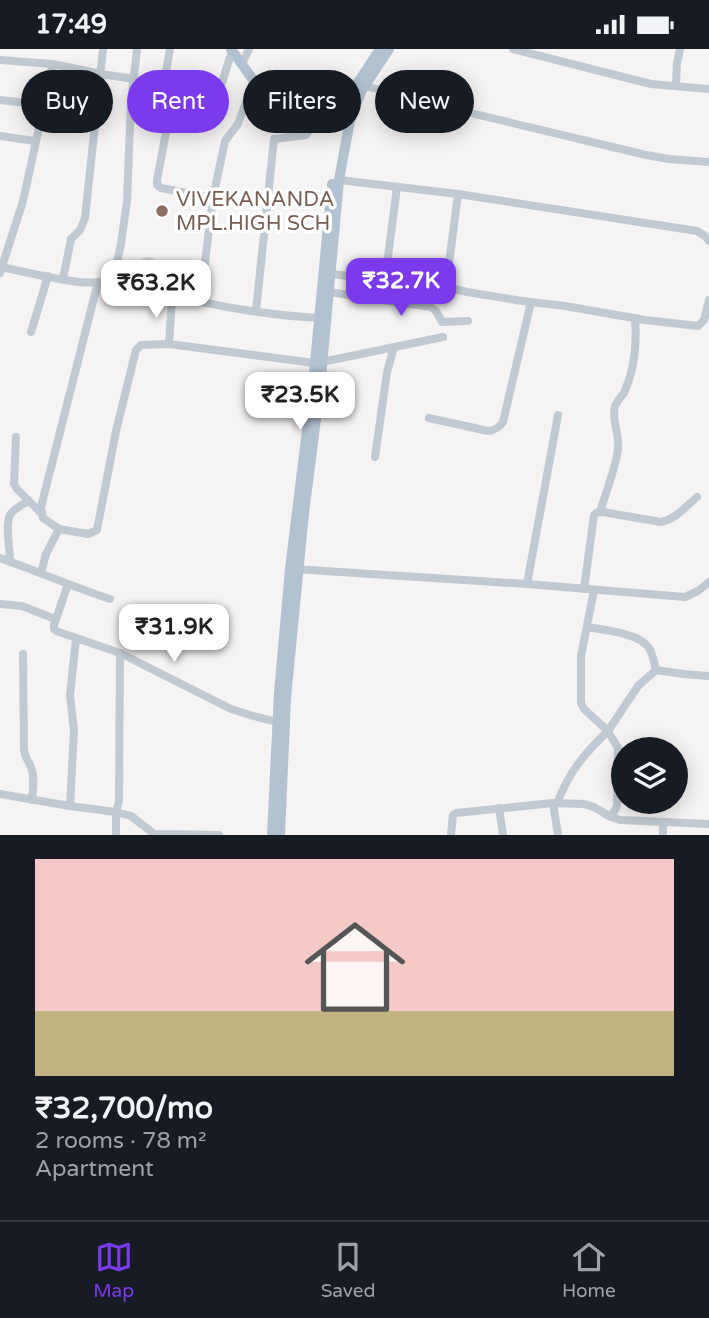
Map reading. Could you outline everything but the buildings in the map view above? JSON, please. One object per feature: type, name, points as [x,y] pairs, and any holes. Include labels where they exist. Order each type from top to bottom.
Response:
[{"type":"main road","points":[[361,79],[380,49]]},
{"type":"main road","points":[[361,93],[389,49]]},
{"type":"main road","points":[[232,50],[246,70]]},
{"type":"main road","points":[[272,835],[295,569],[323,318],[332,180],[344,133]]},
{"type":"main road","points":[[323,318],[329,292],[345,133]]},
{"type":"main road","points":[[280,835],[281,723]]},
{"type":"street","points":[[101,70],[103,49]]},
{"type":"street","points":[[135,70],[137,49]]},
{"type":"street","points":[[166,70],[170,49]]},
{"type":"street","points":[[242,64],[249,49]]},
{"type":"street","points":[[513,49],[651,83],[709,89]]},
{"type":"street","points":[[676,86],[680,49]]},
{"type":"street","points":[[226,70],[232,50]]},
{"type":"street","points":[[0,60],[53,64],[82,70]]},
{"type":"street","points":[[52,70],[53,64]]},
{"type":"street","points":[[365,86],[632,152],[669,159],[709,162]]},
{"type":"street","points":[[0,100],[21,102]]},
{"type":"street","points":[[200,302],[213,198],[225,141],[238,124],[243,110]]},
{"type":"street","points":[[38,133],[13,237],[0,269],[112,284],[256,311],[323,318]]},
{"type":"street","points":[[63,279],[71,239],[86,218],[93,133]]},
{"type":"street","points":[[112,284],[127,201],[130,133]]},
{"type":"street","points":[[164,133],[157,185],[213,198]]},
{"type":"street","points":[[256,311],[274,139],[307,133]]},
{"type":"street","points":[[0,136],[36,141]]},
{"type":"street","points":[[339,180],[458,194],[697,231],[709,241]]},
{"type":"street","points":[[385,280],[397,187]]},
{"type":"street","points":[[446,287],[458,194]]},
{"type":"street","points":[[331,274],[446,287],[698,326],[704,320],[709,300]]},
{"type":"street","points":[[31,332],[48,276]]},
{"type":"street","points":[[41,513],[98,282]]},
{"type":"street","points":[[329,292],[431,307],[442,322],[468,321]]},
{"type":"street","points":[[169,344],[172,297]]},
{"type":"street","points":[[429,418],[488,431],[499,427],[503,422],[531,302]]},
{"type":"street","points":[[600,512],[618,452],[614,409],[623,394],[634,363],[635,318]]},
{"type":"street","points":[[16,437],[14,484],[17,489],[43,518],[59,529],[88,534],[97,530],[116,431],[136,350],[143,343],[318,362],[443,337]]},
{"type":"street","points":[[375,457],[387,372],[394,347]]},
{"type":"street","points":[[527,584],[558,415]]},
{"type":"street","points":[[609,816],[617,806],[618,748],[608,731],[581,703],[581,656],[587,627],[594,515],[600,512],[661,522],[676,516],[697,497]]},
{"type":"street","points":[[10,562],[10,514],[29,501]]},
{"type":"street","points":[[41,573],[46,554],[59,529]]},
{"type":"street","points":[[0,558],[110,599]]},
{"type":"street","points":[[295,569],[685,597],[709,582]]},
{"type":"street","points":[[68,584],[54,629],[120,653],[231,709],[281,723]]},
{"type":"street","points":[[0,604],[22,606],[55,619]]},
{"type":"street","points":[[587,627],[643,641],[650,649],[656,670]]},
{"type":"street","points":[[69,806],[74,731],[70,695],[76,639]]},
{"type":"street","points":[[23,653],[24,755],[32,768],[32,800]]},
{"type":"street","points":[[116,835],[119,801],[120,653]]},
{"type":"street","points":[[558,835],[555,803],[577,763],[608,731],[638,685],[656,670],[709,675]]},
{"type":"street","points":[[0,794],[116,812],[131,816],[154,834],[219,835]]},
{"type":"street","points":[[451,835],[451,819],[456,813],[555,803],[584,804],[620,820],[709,824]]},
{"type":"street","points":[[499,808],[503,835]]},
{"type":"street","points":[[663,822],[663,835]]},
{"type":"place","name":"VIVEKANANDA MPL.HIGH SCH","points":[[162,211]]}]
